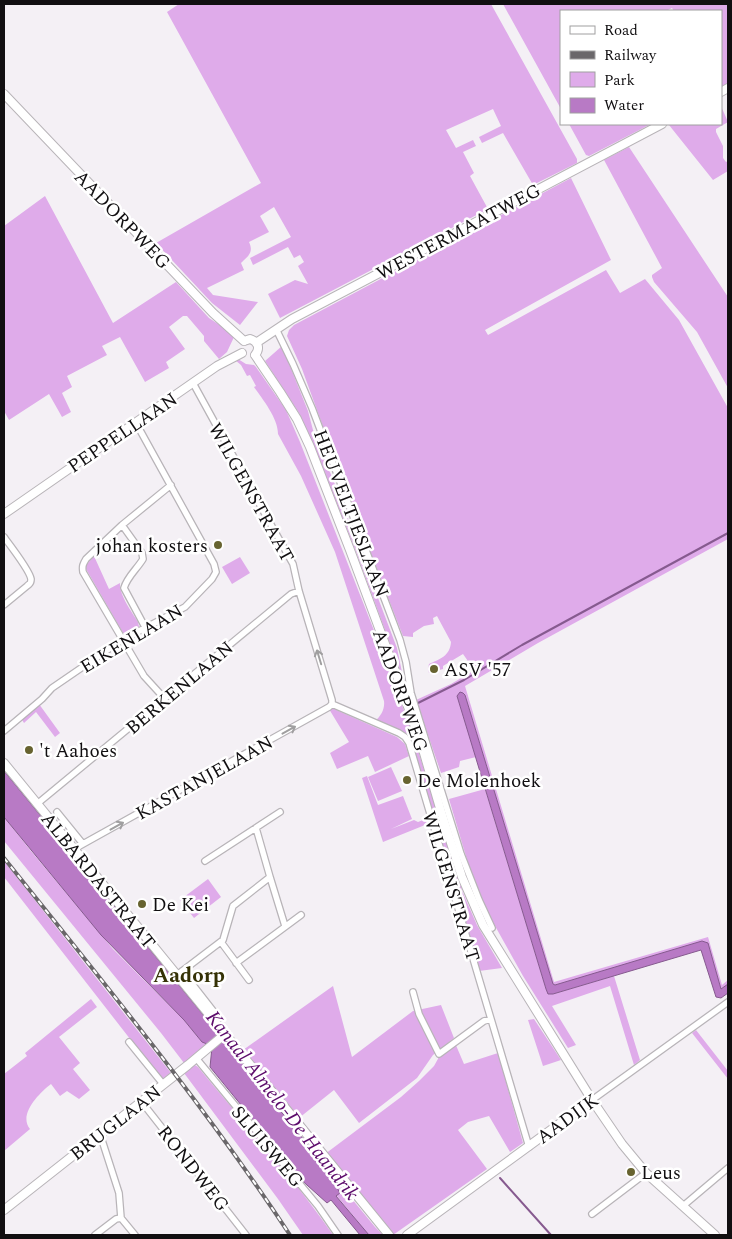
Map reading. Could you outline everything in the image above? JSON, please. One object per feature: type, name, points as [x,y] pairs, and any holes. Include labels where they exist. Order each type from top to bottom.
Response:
[{"type":"street","name":"AADORPWEG","points":[[4,94],[213,313],[244,341]]},
{"type":"street","name":"WESTERMAATWEG","points":[[256,342],[301,314],[660,125]]},
{"type":"street","name":"HEUVELTJESLAAN","points":[[276,329],[312,408],[400,640],[411,693],[461,854],[492,928]]},
{"type":"street","points":[[250,339],[256,342],[258,352],[255,355],[248,357],[242,353],[240,349],[244,341],[250,339]]},
{"type":"street","name":"PEPPELLAAN","points":[[4,514],[218,366],[242,353]]},
{"type":"street","name":"AADORPWEG","points":[[255,355],[297,419],[310,447],[404,695],[462,877],[478,914],[503,958],[592,1100],[622,1144],[646,1173],[714,1235]]},
{"type":"street","name":"WILGENSTRAAT","points":[[193,384],[294,564],[299,591],[330,691],[332,704],[399,733],[406,737],[409,743],[529,1146]]},
{"type":"street","name":"EIKENLAAN","points":[[4,731],[42,699],[52,688],[122,640],[185,607],[212,579],[216,572],[214,564],[136,423]]},
{"type":"street","points":[[165,699],[144,676],[82,568],[86,559],[122,525],[170,485]]},
{"type":"street","points":[[122,525],[142,553],[143,560],[126,582],[124,588],[145,627]]},
{"type":"street","points":[[4,537],[31,578],[27,586],[4,605]]},
{"type":"street","name":"BERKENLAAN","points":[[37,804],[291,594],[299,591]]},
{"type":"street","name":"KASTANJELAAN","points":[[74,850],[330,707],[332,704]]},
{"type":"street","name":"ALBARDASTRAAT","points":[[4,763],[74,850],[179,973],[225,1034],[389,1235]]},
{"type":"street","name":"ALBARDASTRAAT","points":[[57,812],[83,844]]},
{"type":"street","points":[[206,861],[280,812]]},
{"type":"street","points":[[256,828],[285,926]]},
{"type":"street","points":[[179,973],[223,940],[233,906],[270,877]]},
{"type":"street","points":[[236,963],[301,915]]},
{"type":"street","points":[[221,942],[249,980]]},
{"type":"street","points":[[413,992],[419,1014],[439,1054],[484,1021],[491,1019]]},
{"type":"street","name":"AADIJK","points":[[407,1235],[728,1002]]},
{"type":"street","name":"BRUGLAAN","points":[[4,1210],[225,1034]]},
{"type":"street","points":[[129,1042],[163,1084]]},
{"type":"street","name":"SLUISWEG","points":[[196,1058],[318,1206],[338,1235]]},
{"type":"street","name":"RONDWEG","points":[[141,1101],[246,1235]]},
{"type":"street","points":[[100,1134],[119,1193],[121,1218],[135,1235]]},
{"type":"street","points":[[683,1206],[728,1168]]},
{"type":"street","points":[[592,1214],[646,1173]]},
{"type":"street","points":[[95,1235],[116,1219],[121,1218]]},
{"type":"green space","points":[[179,4],[491,4],[577,159],[577,163],[533,185],[503,133],[482,143],[479,137],[501,126],[493,109],[446,130],[456,148],[473,140],[476,146],[463,152],[474,173],[470,176],[488,209],[280,318],[268,294],[295,280],[308,284],[298,266],[304,262],[300,255],[294,258],[288,247],[253,265],[250,258],[291,237],[274,207],[260,216],[269,232],[249,242],[251,252],[241,263],[244,270],[207,288],[213,295],[258,302],[240,325],[212,303],[156,243],[261,183],[167,12]]},
{"type":"green space","points":[[503,4],[728,4],[728,84],[722,87],[722,10],[673,10],[672,8],[668,10],[560,10],[560,107]]},
{"type":"green space","points":[[722,108],[728,122],[716,129],[716,132],[723,146],[723,158],[726,162],[728,161],[728,171],[713,180],[669,125],[722,125]]},
{"type":"green space","points":[[570,125],[649,125],[589,156],[586,155]]},
{"type":"green space","points":[[629,147],[728,297],[728,388],[697,332],[654,282],[652,275],[662,268],[604,160]]},
{"type":"green space","points":[[571,178],[611,260],[485,330],[488,335],[606,270],[620,293],[645,279],[679,320],[728,408],[728,539],[538,643],[465,686],[554,982],[708,937],[722,985],[728,980],[728,984],[721,989],[708,943],[553,984],[465,695],[457,696],[476,757],[460,761],[459,767],[441,773],[416,700],[451,684],[473,671],[463,654],[443,666],[443,669],[429,673],[429,664],[441,659],[449,651],[451,642],[437,616],[433,618],[434,624],[424,626],[413,633],[413,637],[403,636],[348,495],[302,369],[287,336],[289,330],[294,325]]},
{"type":"green space","points":[[45,196],[113,323],[176,282],[209,318],[234,337],[227,352],[219,359],[204,341],[204,336],[187,316],[183,316],[169,327],[185,349],[166,362],[169,368],[145,382],[120,337],[102,346],[107,355],[67,376],[72,387],[62,393],[71,412],[62,417],[49,394],[9,420],[4,411],[4,226]]},
{"type":"green space","points":[[282,346],[397,648],[404,682],[357,554],[312,441],[299,413],[265,361]]},
{"type":"green space","points":[[238,359],[256,367],[286,410],[300,442],[388,666],[416,744],[463,893],[477,925],[502,968],[479,971],[412,745],[375,721],[382,712],[384,701],[335,552],[301,476],[278,434],[273,416],[254,387],[256,386],[250,375],[247,376],[241,365],[235,360]]},
{"type":"green space","points":[[94,556],[109,589],[120,583],[124,598],[138,622],[139,627],[127,634],[123,633],[86,569],[86,565]]},
{"type":"green space","points":[[240,557],[250,573],[232,584],[222,567]]},
{"type":"green space","points":[[39,704],[60,733],[55,737],[36,712],[24,723],[21,718]]},
{"type":"green space","points":[[329,709],[334,709],[397,737],[405,744],[409,756],[375,772],[368,756],[337,769],[330,753],[349,742]]},
{"type":"green space","points":[[391,767],[402,791],[378,801],[368,777]]},
{"type":"green space","points":[[367,776],[378,805],[403,796],[412,819],[391,829],[414,820],[418,822],[428,818],[430,823],[383,842],[362,778]]},
{"type":"green space","points":[[485,789],[546,989],[553,994],[614,976],[640,1060],[634,1065],[610,986],[552,1006],[576,1045],[568,1048],[523,976],[485,908],[470,870],[449,799]]},
{"type":"green space","points":[[4,817],[113,949],[184,1020],[202,1042],[207,1044],[184,1063],[4,841]]},
{"type":"green space","points":[[4,861],[171,1073],[162,1080],[4,877]]},
{"type":"green space","points":[[208,879],[221,897],[194,918],[180,900]]},
{"type":"green space","points":[[333,986],[352,1057],[413,1011],[441,1005],[454,1038],[433,1055],[417,1078],[359,1123],[334,1090],[299,1118],[243,1050]]},
{"type":"green space","points":[[91,999],[97,1007],[59,1037],[80,1063],[73,1069],[90,1090],[79,1099],[67,1091],[60,1096],[51,1084],[41,1093],[28,1111],[27,1123],[30,1129],[4,1151],[4,1074],[27,1056],[25,1053]]},
{"type":"green space","points":[[534,1019],[561,1060],[543,1066],[528,1020]]},
{"type":"green space","points":[[696,1030],[728,1071],[728,1079],[692,1033]]},
{"type":"green space","points":[[455,1043],[464,1064],[498,1053],[523,1143],[510,1152],[489,1116],[468,1122],[458,1130],[487,1169],[393,1235],[325,1154],[401,1097]]},
{"type":"green space","points":[[195,1065],[285,1171],[333,1235],[303,1235],[184,1073]]},
{"type":"green space","points":[[325,1166],[383,1235],[369,1235],[336,1195],[339,1193]]},
{"type":"water","points":[[460,692],[465,695],[553,984],[555,985],[702,941],[708,943],[721,989],[728,984],[728,993],[721,998],[716,997],[701,950],[548,994],[457,696]]},
{"type":"water","points":[[4,771],[218,1033],[221,1041],[224,1041],[325,1166],[340,1193],[336,1196],[369,1235],[360,1235],[331,1200],[327,1203],[298,1177],[210,1067],[212,1047],[208,1043],[202,1042],[184,1020],[101,935],[4,817]]},
{"type":"waterway","points":[[418,703],[464,680],[522,645],[728,533]]},
{"type":"waterway","points":[[500,1178],[551,1235]]},
{"type":"railway","points":[[4,858],[187,1090],[290,1235]]},
{"type":"place","name":"johan kosters","points":[[218,545]]},
{"type":"place","name":"ASV '57","points":[[434,669]]},
{"type":"place","name":"'t Aahoes","points":[[29,750]]},
{"type":"place","name":"De Molenhoek","points":[[407,780]]},
{"type":"place","name":"De Kei","points":[[142,904]]},
{"type":"place","name":"Leus","points":[[631,1172]]},
{"type":"district","name":"Aadorp","points":[[189,975]]},
{"type":"water label","name":"Kanaal Almelo-De Haandrik","points":[[283,1105]]}]
